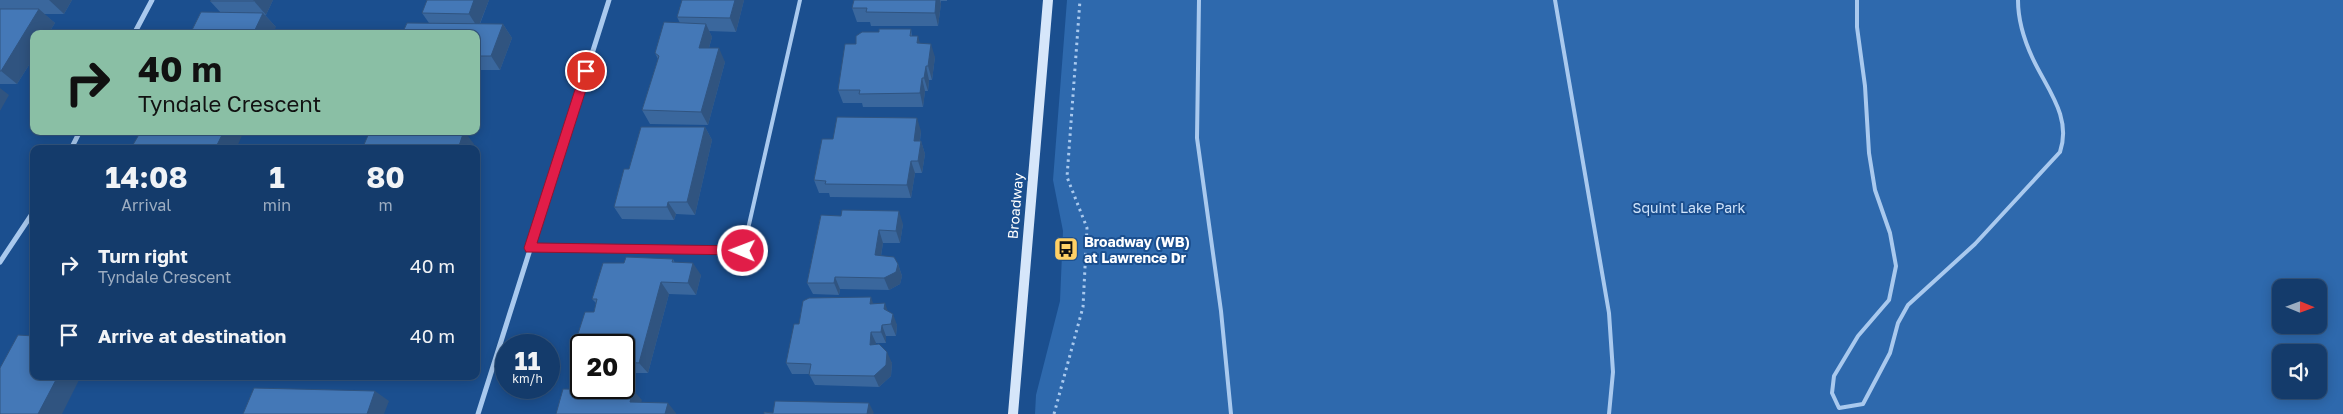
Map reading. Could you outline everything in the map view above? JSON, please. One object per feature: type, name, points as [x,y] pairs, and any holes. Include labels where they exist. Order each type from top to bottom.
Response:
[{"type":"street","points":[[136,30],[152,0]]},
{"type":"street","points":[[478,414],[609,0]]},
{"type":"street","name":"Broadway","points":[[1013,414],[1048,0]]},
{"type":"street","points":[[0,262],[30,217]]},
{"type":"lane","points":[[530,248],[743,251],[800,0]]},
{"type":"lane","points":[[1199,0],[1197,138],[1220,302],[1231,414]]},
{"type":"lane","points":[[1555,0],[1568,90],[1593,215],[1614,347],[1613,389],[1609,414]]},
{"type":"lane","points":[[1857,0],[1857,27],[1865,86],[1869,153],[1875,190],[1890,233],[1896,266],[1889,300],[1858,336],[1834,376],[1832,393],[1839,408],[1863,404],[1890,353],[1898,323],[1908,305],[1975,244],[2060,152],[2066,137],[2063,118],[2026,41],[2019,19],[2018,0]]},
{"type":"path","points":[[1054,414],[1084,307],[1087,228],[1067,177],[1080,0]]},
{"type":"green space","name":"Squint Lake Park","points":[[1067,0],[2343,0],[2343,414],[1035,414],[1036,395],[1060,301],[1063,231],[1053,180]]},
{"type":"building","points":[[254,0],[254,1],[210,1]]},
{"type":"building","points":[[427,0],[474,0],[469,14],[422,13]]},
{"type":"building","points":[[682,0],[735,0],[730,18],[677,17]]},
{"type":"building","points":[[854,0],[936,0],[935,13],[866,12],[867,8],[852,8]]},
{"type":"building","points":[[0,9],[39,9],[1,71],[0,71]]},
{"type":"building","points":[[201,12],[263,13],[255,30],[192,30]]},
{"type":"building","points":[[664,22],[706,24],[699,48],[719,48],[701,112],[642,110],[659,56],[655,53]]},
{"type":"building","points":[[407,23],[503,24],[491,56],[480,56],[480,30],[404,30]]},
{"type":"building","points":[[879,29],[911,29],[910,36],[918,36],[917,43],[931,44],[928,66],[926,66],[924,78],[922,78],[920,93],[859,94],[860,90],[838,90],[845,44],[856,44],[856,36],[862,32],[879,32]]},
{"type":"building","points":[[837,117],[917,118],[914,141],[921,141],[918,161],[911,161],[907,185],[825,184],[826,181],[814,180],[822,139],[833,139]]},
{"type":"building","points":[[641,127],[705,127],[687,202],[668,202],[667,207],[614,207],[624,169],[629,169]]},
{"type":"building","points":[[139,135],[222,135],[217,145],[133,145]]},
{"type":"building","points":[[368,135],[463,135],[459,145],[364,145]]},
{"type":"building","points":[[842,210],[899,211],[896,231],[879,230],[875,255],[894,257],[898,264],[896,272],[884,278],[835,277],[834,283],[807,283],[821,215],[841,216]]},
{"type":"building","points":[[626,257],[673,259],[672,262],[693,263],[688,283],[661,282],[639,363],[635,363],[635,334],[578,334],[585,312],[594,312],[597,299],[592,299],[603,263],[624,263]]},
{"type":"building","points":[[871,297],[870,304],[885,303],[884,309],[893,314],[891,324],[882,325],[881,332],[871,332],[870,345],[879,344],[887,352],[886,365],[874,376],[809,375],[811,364],[786,363],[794,324],[799,324],[803,301],[809,298]]},
{"type":"building","points":[[18,335],[30,336],[30,380],[56,380],[38,414],[0,414],[0,368]]},
{"type":"building","points":[[254,388],[375,391],[367,414],[243,414]]},
{"type":"building","points":[[563,389],[570,389],[570,399],[631,399],[630,402],[668,403],[665,414],[556,414]]},
{"type":"building","points":[[775,401],[869,403],[867,414],[764,414],[764,412],[773,413]]},
{"type":"place","name":"Broadway (WB) at Lawrence Dr","points":[[1066,249]]},
{"type":"route","points":[[586,71],[530,248],[743,251]]}]
